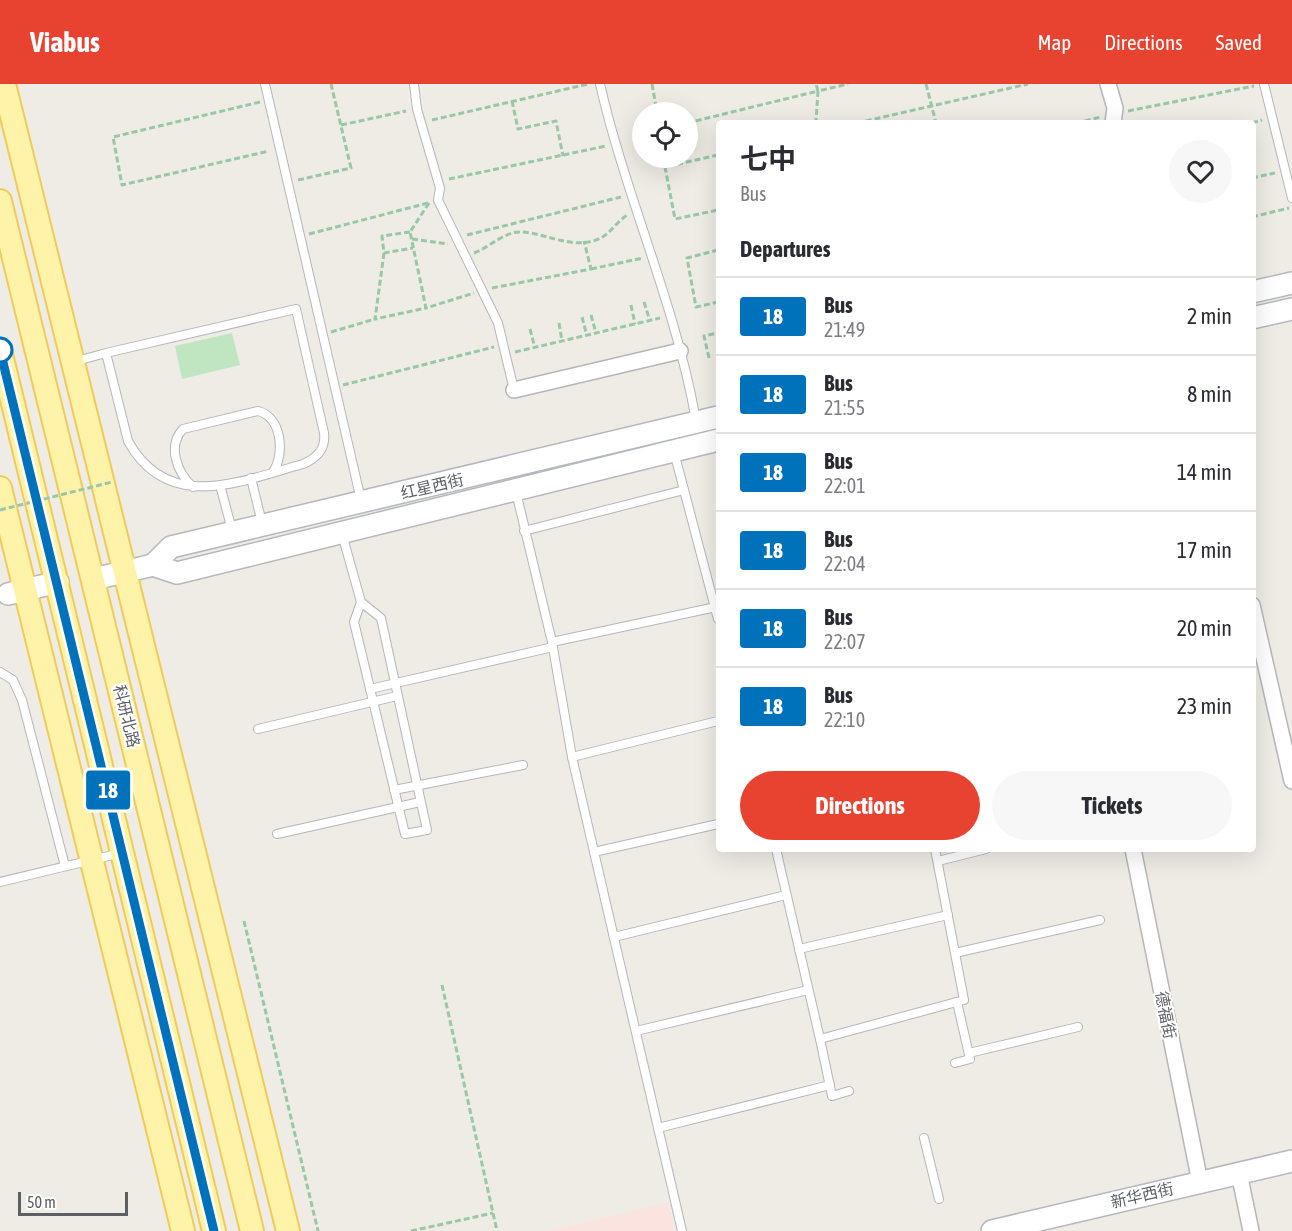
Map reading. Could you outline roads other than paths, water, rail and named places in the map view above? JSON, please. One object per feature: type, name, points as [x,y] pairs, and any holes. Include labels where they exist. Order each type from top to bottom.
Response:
[{"type":"main road","points":[[4,84],[288,1231]]},
{"type":"main road","name":"科研北路","points":[[0,201],[252,1231]]},
{"type":"main road","points":[[1256,291],[1292,283]]},
{"type":"main road","points":[[1256,317],[1292,309]]},
{"type":"main road","points":[[0,350],[214,1231]]},
{"type":"main road","name":"红星西街","points":[[94,579],[153,565],[171,547],[716,418]]},
{"type":"main road","points":[[683,448],[692,424]]},
{"type":"main road","name":"红星西街","points":[[153,565],[177,573],[716,440]]},
{"type":"main road","points":[[0,488],[8,594],[92,860],[183,1231]]},
{"type":"main road","points":[[335,509],[342,533]]},
{"type":"main road","points":[[8,594],[58,582]]},
{"type":"main road","name":"新华西街","points":[[992,1231],[1292,1161]]},
{"type":"street","points":[[1108,84],[1113,98],[1114,118]]},
{"type":"street","points":[[514,390],[680,351]]},
{"type":"street","points":[[1256,623],[1292,781]]},
{"type":"street","name":"德福街","points":[[1134,852],[1200,1182]]},
{"type":"street","points":[[1239,1173],[1251,1231]]},
{"type":"lane","points":[[265,84],[333,387],[362,502]]},
{"type":"lane","points":[[414,84],[417,109],[438,182],[438,200],[498,322],[514,390]]},
{"type":"lane","points":[[600,84],[614,144],[672,316],[692,424]]},
{"type":"lane","points":[[1263,84],[1292,198]]},
{"type":"lane","points":[[84,358],[296,309],[325,440],[319,454],[313,460],[251,478],[220,485],[184,487],[161,476],[133,451],[128,441],[106,353]]},
{"type":"lane","points":[[194,488],[183,476],[177,462],[175,447],[180,432],[183,429],[258,411],[269,417],[279,437],[278,461],[273,472]]},
{"type":"lane","points":[[370,689],[716,607],[684,490],[683,448]]},
{"type":"lane","points":[[251,478],[263,525]]},
{"type":"lane","points":[[220,485],[232,532]]},
{"type":"lane","points":[[515,490],[552,645],[572,757],[682,1231]]},
{"type":"lane","points":[[524,531],[684,490]]},
{"type":"lane","points":[[342,533],[361,602],[354,622],[405,834],[427,830],[381,618],[361,602]]},
{"type":"lane","points":[[0,672],[13,680],[22,700],[65,866]]},
{"type":"lane","points":[[258,729],[397,696]]},
{"type":"lane","points":[[572,757],[716,721]]},
{"type":"lane","points":[[394,790],[523,765]]},
{"type":"lane","points":[[278,834],[420,802]]},
{"type":"lane","points":[[594,852],[716,824]]},
{"type":"lane","points":[[0,882],[123,852]]},
{"type":"lane","points":[[778,852],[832,1096],[849,1091]]},
{"type":"lane","points":[[820,1039],[964,1000],[936,852]]},
{"type":"lane","points":[[938,861],[974,852]]},
{"type":"lane","points":[[614,937],[786,895]]},
{"type":"lane","points":[[799,949],[948,915]]},
{"type":"lane","points":[[955,953],[1100,920]]},
{"type":"lane","points":[[636,1032],[808,990]]},
{"type":"lane","points":[[955,1063],[970,1059],[957,1002]]},
{"type":"lane","points":[[969,1053],[1078,1027]]},
{"type":"lane","points":[[658,1128],[830,1085]]},
{"type":"lane","points":[[924,1138],[939,1198]]}]
